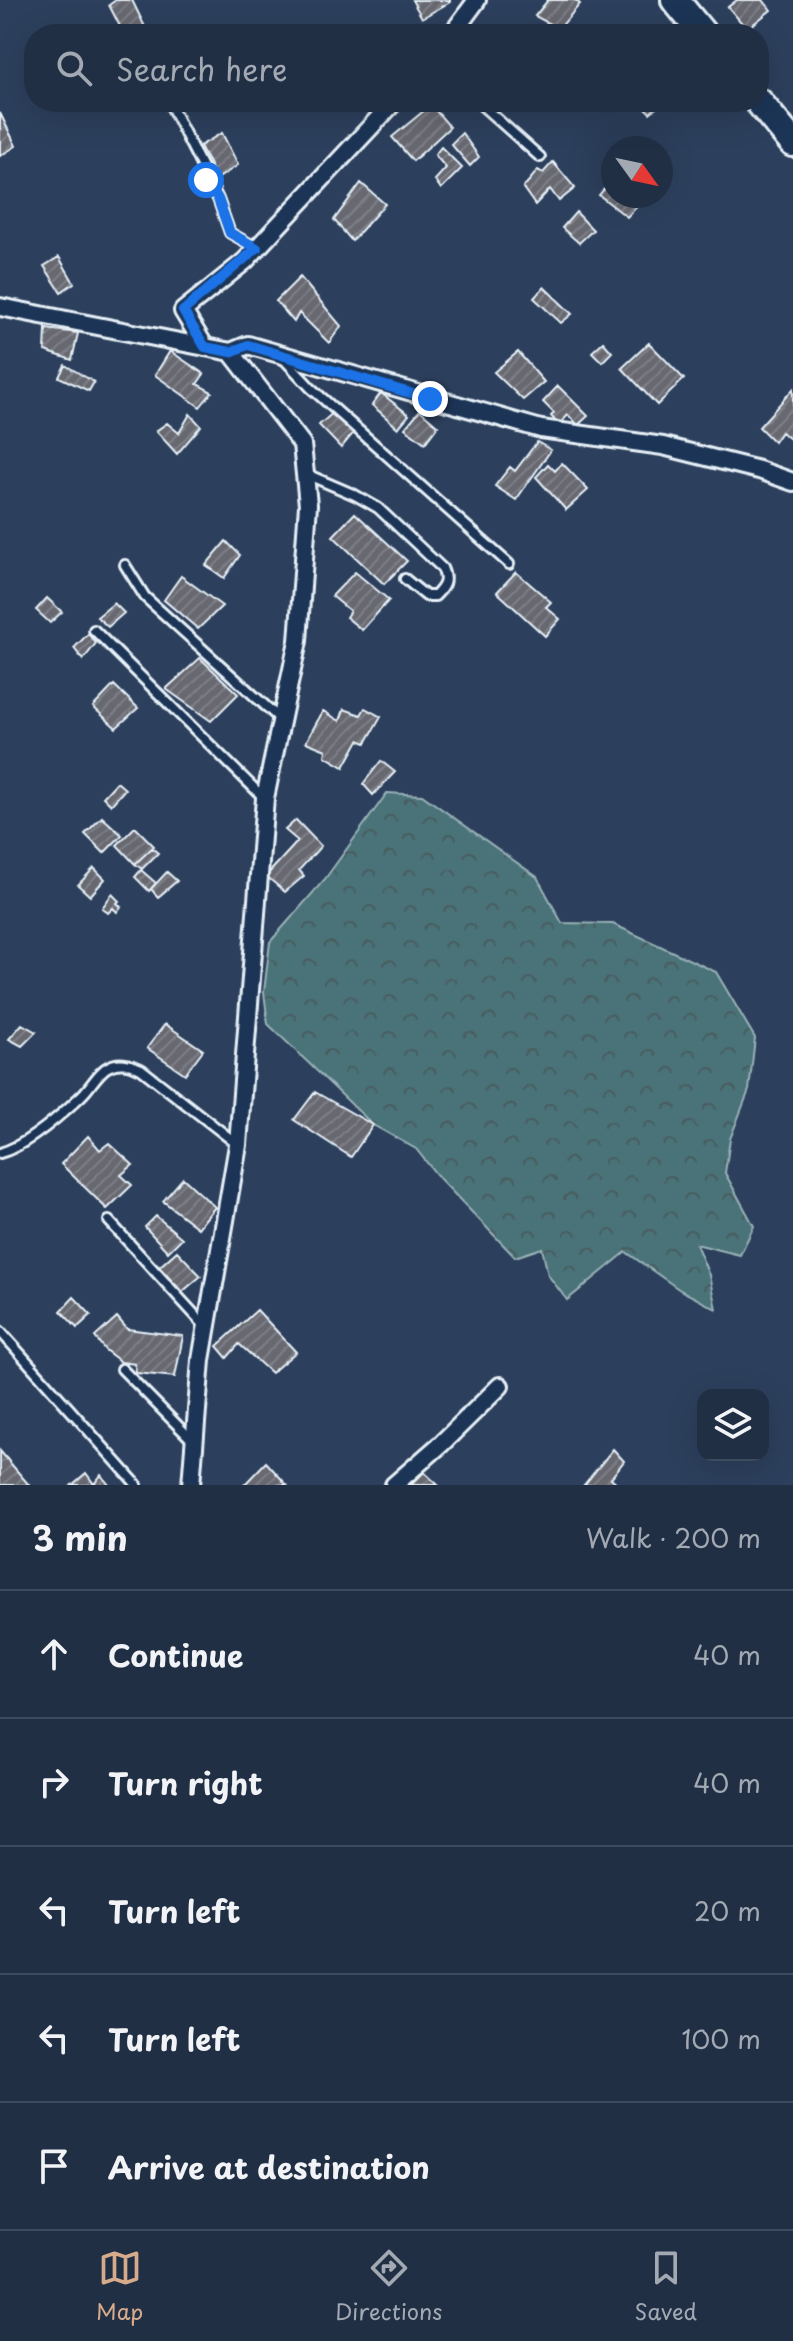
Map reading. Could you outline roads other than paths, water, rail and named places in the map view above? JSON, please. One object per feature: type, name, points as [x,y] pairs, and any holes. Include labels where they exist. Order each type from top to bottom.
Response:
[{"type":"main road","points":[[675,0],[695,24]]},
{"type":"main road","points":[[767,112],[793,143]]},
{"type":"street","points":[[459,24],[477,0]]},
{"type":"street","points":[[205,347],[183,311],[257,248],[385,112]]},
{"type":"street","points":[[0,307],[231,352],[248,345],[541,429],[663,446],[759,470],[793,482]]},
{"type":"street","points":[[191,1485],[193,1441],[207,1327],[238,1145],[265,798],[298,641],[308,505],[302,444],[231,352]]},
{"type":"street","points":[[394,1485],[500,1386]]},
{"type":"lane","points":[[174,112],[218,199],[230,233],[257,248]]},
{"type":"lane","points":[[489,112],[540,157]]},
{"type":"lane","points":[[280,355],[311,388],[509,564]]},
{"type":"lane","points":[[305,474],[344,489],[378,508],[442,568],[446,576],[443,588],[435,596],[426,596],[405,579]]},
{"type":"lane","points":[[125,565],[145,597],[281,720]]},
{"type":"lane","points":[[94,630],[265,798]]},
{"type":"lane","points":[[0,1153],[11,1150],[59,1116],[83,1095],[106,1068],[128,1063],[141,1069],[238,1145]]},
{"type":"lane","points":[[109,1221],[207,1327]]},
{"type":"lane","points":[[0,1331],[137,1485]]},
{"type":"lane","points":[[122,1369],[193,1441]]}]
